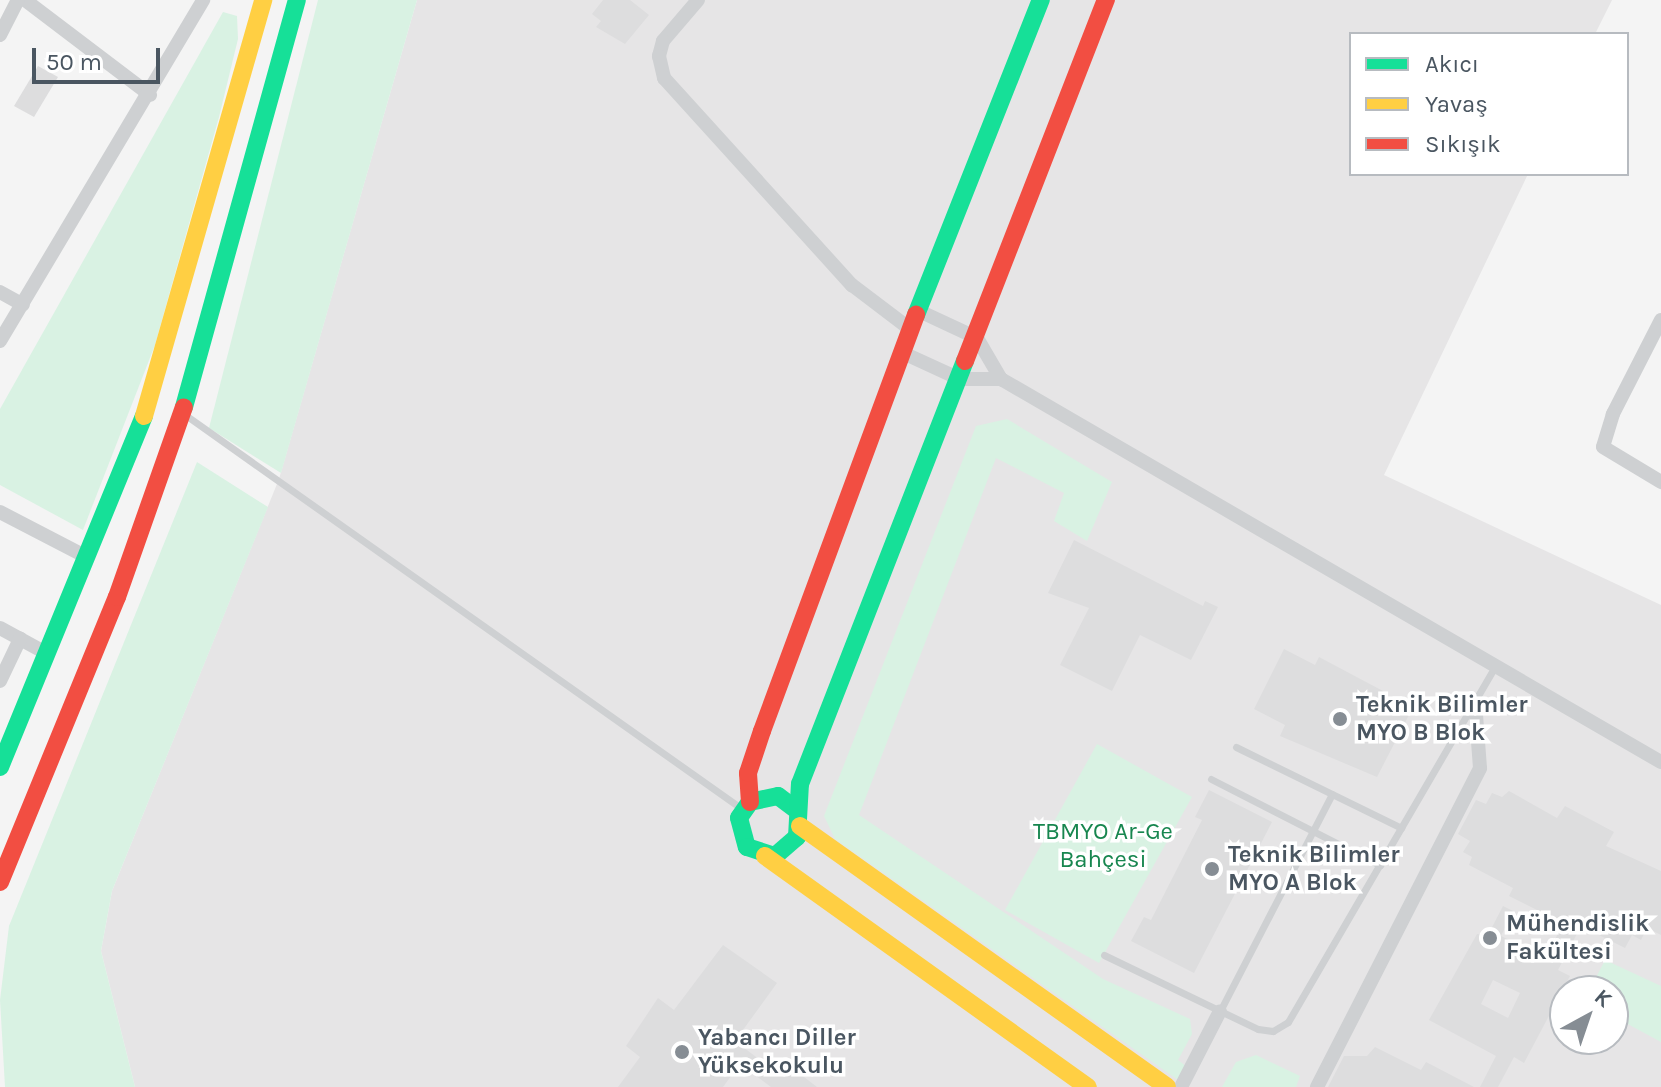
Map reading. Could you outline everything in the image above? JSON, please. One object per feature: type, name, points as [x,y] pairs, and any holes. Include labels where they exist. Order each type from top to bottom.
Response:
[{"type":"street","points":[[0,35],[18,0]]},
{"type":"street","points":[[25,0],[150,95]]},
{"type":"street","points":[[0,341],[150,95],[203,0]]},
{"type":"street","points":[[0,767],[44,652],[153,394],[263,0]]},
{"type":"street","points":[[0,882],[117,597],[182,413],[297,0]]},
{"type":"street","points":[[698,0],[663,41],[659,56],[664,78],[852,285],[910,329]]},
{"type":"street","points":[[1041,0],[917,310],[762,731],[748,773],[741,838],[1088,1087]]},
{"type":"street","points":[[765,856],[788,849],[797,817],[960,379],[1106,0]]},
{"type":"street","points":[[0,292],[23,305]]},
{"type":"street","points":[[917,310],[977,338],[1001,379],[1661,762]]},
{"type":"street","points":[[1661,320],[1613,414],[1603,447],[1661,482]]},
{"type":"street","points":[[901,352],[960,379],[1001,379]]},
{"type":"street","points":[[0,512],[85,556]]},
{"type":"street","points":[[0,628],[44,652]]},
{"type":"street","points":[[0,681],[20,639]]},
{"type":"street","points":[[1317,1087],[1480,768],[1475,701]]},
{"type":"street","points":[[746,805],[778,796],[797,817],[1167,1087]]},
{"type":"street","points":[[1181,1087],[1220,1011]]},
{"type":"lane","points":[[182,413],[746,805]]},
{"type":"lane","points":[[1104,955],[1258,1029],[1273,1031],[1288,1022],[1495,666]]},
{"type":"lane","points":[[1236,747],[1401,828]]},
{"type":"lane","points":[[1211,779],[1380,865]]},
{"type":"lane","points":[[1220,1011],[1332,794]]},
{"type":"shaded area","points":[[417,0],[1612,0],[1596,32],[1349,32],[1349,176],[1527,176],[1384,475],[1661,605],[1661,1087],[135,1087],[101,951],[112,891],[279,479]]},
{"type":"green space","points":[[318,0],[417,0],[281,473],[209,428]]},
{"type":"green space","points":[[223,12],[237,16],[238,39],[219,117],[155,345],[83,530],[0,485],[0,409]]},
{"type":"green space","points":[[1007,419],[1112,482],[1087,541],[1054,521],[1064,493],[996,458],[859,815],[1103,979],[1190,1019],[1192,1034],[1178,1060],[1187,1067],[1178,1080],[835,839],[824,816],[976,426]]},
{"type":"green space","points":[[197,462],[268,507],[112,891],[101,951],[135,1087],[5,1087],[0,1000],[9,926]]},
{"type":"green space","name":"TBMYO Ar-Ge Bahçesi","points":[[1097,744],[1192,797],[1099,963],[1005,910]]},
{"type":"green space","points":[[1605,960],[1661,986],[1661,1042],[1629,1025],[1629,975],[1597,975]]},
{"type":"green space","points":[[1256,1055],[1300,1076],[1296,1087],[1222,1087],[1236,1062]]},
{"type":"building","points":[[603,0],[630,0],[649,15],[625,44],[596,27],[601,21],[592,14]]},
{"type":"building","points":[[38,66],[58,77],[34,117],[14,106]]},
{"type":"building","points":[[1074,540],[1203,606],[1205,601],[1218,607],[1191,660],[1140,635],[1112,691],[1060,665],[1089,608],[1048,593]]},
{"type":"building","name":"Teknik Bilimler MYO B Blok","points":[[1284,649],[1315,665],[1319,657],[1383,691],[1380,698],[1410,713],[1377,777],[1280,736],[1285,725],[1254,709]]},
{"type":"building","name":"Teknik Bilimler MYO A Blok","points":[[1209,790],[1272,822],[1194,973],[1131,941],[1144,917],[1151,920],[1202,820],[1195,817]]},
{"type":"building","name":"Mühendislik Fakültesi","points":[[1509,791],[1557,818],[1565,806],[1614,832],[1606,846],[1661,871],[1661,935],[1647,928],[1641,940],[1632,935],[1625,948],[1581,926],[1558,970],[1568,975],[1549,975],[1549,1016],[1524,1063],[1514,1057],[1498,1087],[1480,1087],[1496,1056],[1429,1020],[1477,934],[1488,935],[1503,906],[1513,911],[1501,936],[1546,958],[1563,923],[1509,896],[1513,888],[1469,865],[1472,857],[1463,852],[1470,841],[1458,834],[1476,800],[1486,804],[1492,793],[1502,797]],"holes":[[[1493,980],[1520,993],[1508,1018],[1481,1004]]]},
{"type":"building","points":[[723,945],[777,983],[735,1041],[780,1075],[787,1064],[817,1087],[771,1087],[740,1064],[723,1087],[618,1087],[640,1057],[626,1046],[658,998],[674,1010]]},
{"type":"building","points":[[1375,1047],[1421,1070],[1426,1062],[1474,1087],[1328,1087],[1344,1056],[1367,1056]]},
{"type":"traffic: fast","points":[[184,407],[297,0]]},
{"type":"traffic: fast","points":[[916,315],[1041,0]]},
{"type":"traffic: fast","points":[[794,808],[778,796],[750,802],[739,818],[747,847],[775,856],[797,837],[800,784],[965,361]]},
{"type":"traffic: fast","points":[[0,767],[144,416]]},
{"type":"traffic: slow","points":[[144,416],[263,0]]},
{"type":"traffic: slow","points":[[800,826],[1167,1087]]},
{"type":"traffic: slow","points":[[765,856],[1088,1087]]},
{"type":"traffic: jam","points":[[965,361],[1106,0]]},
{"type":"traffic: jam","points":[[750,802],[748,773],[762,731],[916,315]]},
{"type":"traffic: jam","points":[[0,882],[117,597],[184,407]]},
{"type":"place","name":"Teknik Bilimler MYO B Blok","points":[[1340,719]]},
{"type":"place","name":"Teknik Bilimler MYO A Blok","points":[[1212,869]]},
{"type":"place","name":"Mühendislik Fakültesi","points":[[1490,938]]},
{"type":"place","name":"Yabancı Diller Yüksekokulu","points":[[682,1052]]}]
